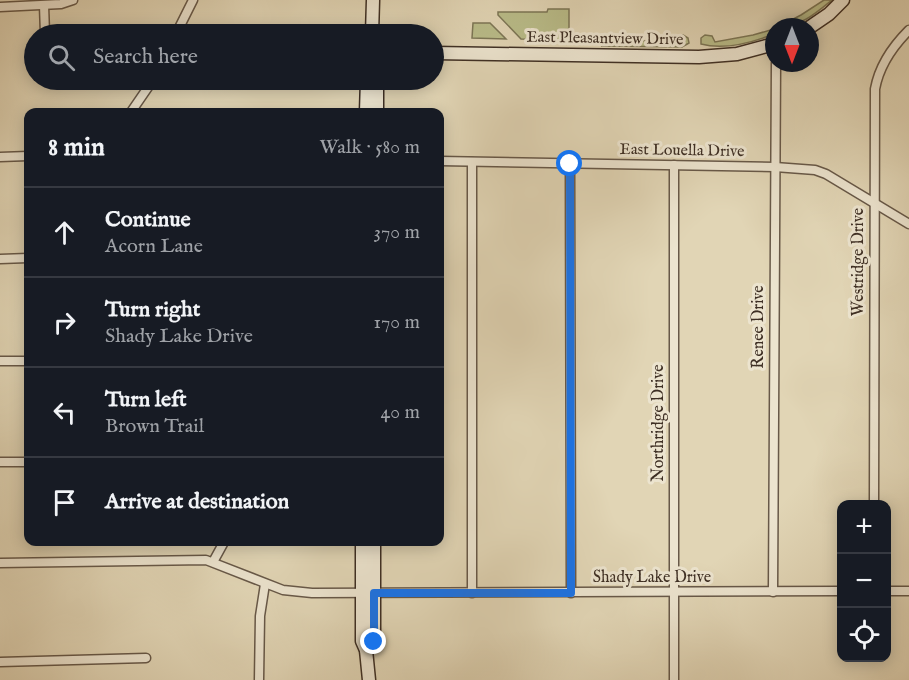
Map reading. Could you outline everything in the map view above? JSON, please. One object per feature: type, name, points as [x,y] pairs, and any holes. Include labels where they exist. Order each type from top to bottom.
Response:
[{"type":"street","points":[[0,7],[61,4],[73,0]]},
{"type":"street","points":[[181,24],[193,0]]},
{"type":"street","points":[[372,24],[373,0]]},
{"type":"street","points":[[819,21],[843,0]]},
{"type":"street","points":[[44,5],[45,24]]},
{"type":"street","name":"Westridge Drive","points":[[874,500],[876,81],[895,45],[909,30]]},
{"type":"street","name":"East Pleasantview Drive","points":[[444,53],[699,57],[737,54],[765,46]]},
{"type":"street","name":"Renee Drive","points":[[772,592],[776,72]]},
{"type":"street","points":[[134,108],[146,90]]},
{"type":"street","points":[[366,108],[367,90]]},
{"type":"street","points":[[377,90],[377,108]]},
{"type":"street","points":[[0,157],[24,156]]},
{"type":"street","name":"East Louella Drive","points":[[444,161],[775,167],[815,170],[909,224]]},
{"type":"street","points":[[472,162],[472,593]]},
{"type":"street","points":[[570,164],[571,593]]},
{"type":"street","name":"Northridge Drive","points":[[674,165],[674,680]]},
{"type":"street","points":[[0,259],[24,258]]},
{"type":"street","points":[[0,361],[24,361]]},
{"type":"street","points":[[0,462],[24,462]]},
{"type":"street","points":[[213,562],[222,546]]},
{"type":"street","points":[[362,546],[368,593]]},
{"type":"street","points":[[369,680],[366,650],[362,641],[374,546]]},
{"type":"street","name":"Shady Lake Drive","points":[[0,563],[188,559],[213,562],[265,584],[297,593],[837,591]]},
{"type":"street","points":[[259,680],[260,616],[265,584]]},
{"type":"street","points":[[891,591],[909,591]]},
{"type":"street","points":[[0,662],[146,658]]},
{"type":"green space","points":[[824,0],[832,0],[807,18],[795,18]]},
{"type":"green space","points":[[548,9],[569,9],[569,40],[521,39],[498,15],[498,12],[547,12]]},
{"type":"green space","points":[[473,23],[490,23],[506,39],[472,38]]},
{"type":"green space","points":[[765,32],[765,37],[747,43],[728,46],[701,44],[701,38],[705,35],[712,36],[715,42]]},
{"type":"green space","points":[[683,35],[688,38],[689,43],[682,47],[602,46],[604,41],[673,41]]},
{"type":"route","points":[[374,642],[374,593],[571,593],[570,164]]}]
